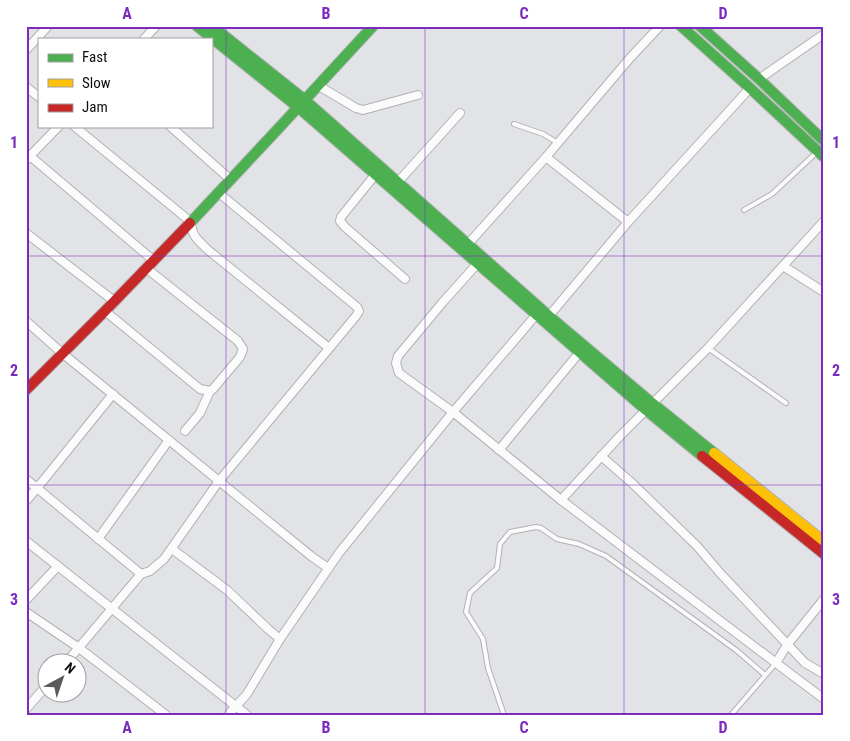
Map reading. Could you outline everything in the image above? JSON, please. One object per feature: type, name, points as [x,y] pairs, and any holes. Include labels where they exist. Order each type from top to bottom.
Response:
[{"type":"main road","points":[[197,26],[266,81],[302,105],[398,182],[649,406],[824,554]]},
{"type":"main road","points":[[212,26],[302,105],[375,175],[579,353],[824,542]]},
{"type":"main road","points":[[26,390],[219,193],[374,26]]},
{"type":"main road","points":[[681,26],[821,154]]},
{"type":"main road","points":[[700,26],[824,141]]},
{"type":"street","points":[[26,50],[48,26]]},
{"type":"street","points":[[145,38],[156,26]]},
{"type":"street","points":[[468,244],[660,26]]},
{"type":"street","points":[[759,79],[824,34]]},
{"type":"street","points":[[319,86],[356,108],[363,110],[418,95]]},
{"type":"street","points":[[26,87],[38,96]]},
{"type":"street","points":[[549,316],[628,222],[750,88]]},
{"type":"street","points":[[398,182],[460,113]]},
{"type":"street","points":[[57,128],[28,158],[238,341],[243,349],[240,357],[210,391],[200,413],[185,431]]},
{"type":"street","points":[[76,128],[191,222],[191,231],[208,250],[329,348]]},
{"type":"street","points":[[172,128],[231,180]]},
{"type":"street","points":[[546,157],[628,222]]},
{"type":"street","points":[[375,175],[341,217],[340,221],[405,279]]},
{"type":"street","points":[[74,654],[141,574],[150,571],[164,559],[219,481],[359,311],[357,307],[219,193]]},
{"type":"street","points":[[561,500],[649,406],[708,348],[824,221]]},
{"type":"street","points":[[26,233],[114,301]]},
{"type":"street","points":[[477,264],[398,356],[396,362],[400,373],[453,412],[561,500],[824,699]]},
{"type":"street","points":[[783,266],[824,292]]},
{"type":"street","points":[[105,311],[200,389],[210,391]]},
{"type":"street","points":[[228,715],[246,694],[280,639],[339,553],[453,412],[536,315]]},
{"type":"street","points":[[26,321],[62,353],[328,568]]},
{"type":"street","points":[[499,450],[579,353]]},
{"type":"street","points":[[26,501],[113,394]]},
{"type":"street","points":[[98,538],[169,440]]},
{"type":"street","points":[[602,456],[697,546],[805,664],[824,674]]},
{"type":"street","points":[[26,479],[141,574]]},
{"type":"street","points":[[26,541],[247,715]]},
{"type":"street","points":[[172,549],[227,590],[280,639]]},
{"type":"street","points":[[26,600],[58,566]]},
{"type":"street","points":[[776,664],[787,645],[824,599]]},
{"type":"street","points":[[26,612],[79,648],[166,715]]},
{"type":"street","points":[[26,709],[38,695]]},
{"type":"lane","points":[[514,124],[542,134],[558,143]]},
{"type":"lane","points":[[744,210],[772,194],[821,154]]},
{"type":"lane","points":[[708,348],[786,403]]},
{"type":"lane","points":[[504,715],[488,668],[483,639],[466,612],[470,593],[497,568],[500,544],[510,532],[536,527],[541,528],[557,539],[579,544],[606,556],[736,650],[765,675]]},
{"type":"lane","points":[[731,715],[776,664]]},
{"type":"traffic: fast","points":[[197,26],[212,38]]},
{"type":"traffic: fast","points":[[212,26],[306,101],[549,316],[714,453]]},
{"type":"traffic: fast","points":[[190,223],[373,26]]},
{"type":"traffic: fast","points":[[681,26],[824,157]]},
{"type":"traffic: fast","points":[[700,26],[824,141]]},
{"type":"traffic: fast","points":[[212,38],[299,108],[646,410],[702,456]]},
{"type":"traffic: slow","points":[[714,453],[824,542]]},
{"type":"traffic: jam","points":[[26,390],[190,223]]},
{"type":"traffic: jam","points":[[702,456],[824,554]]}]
